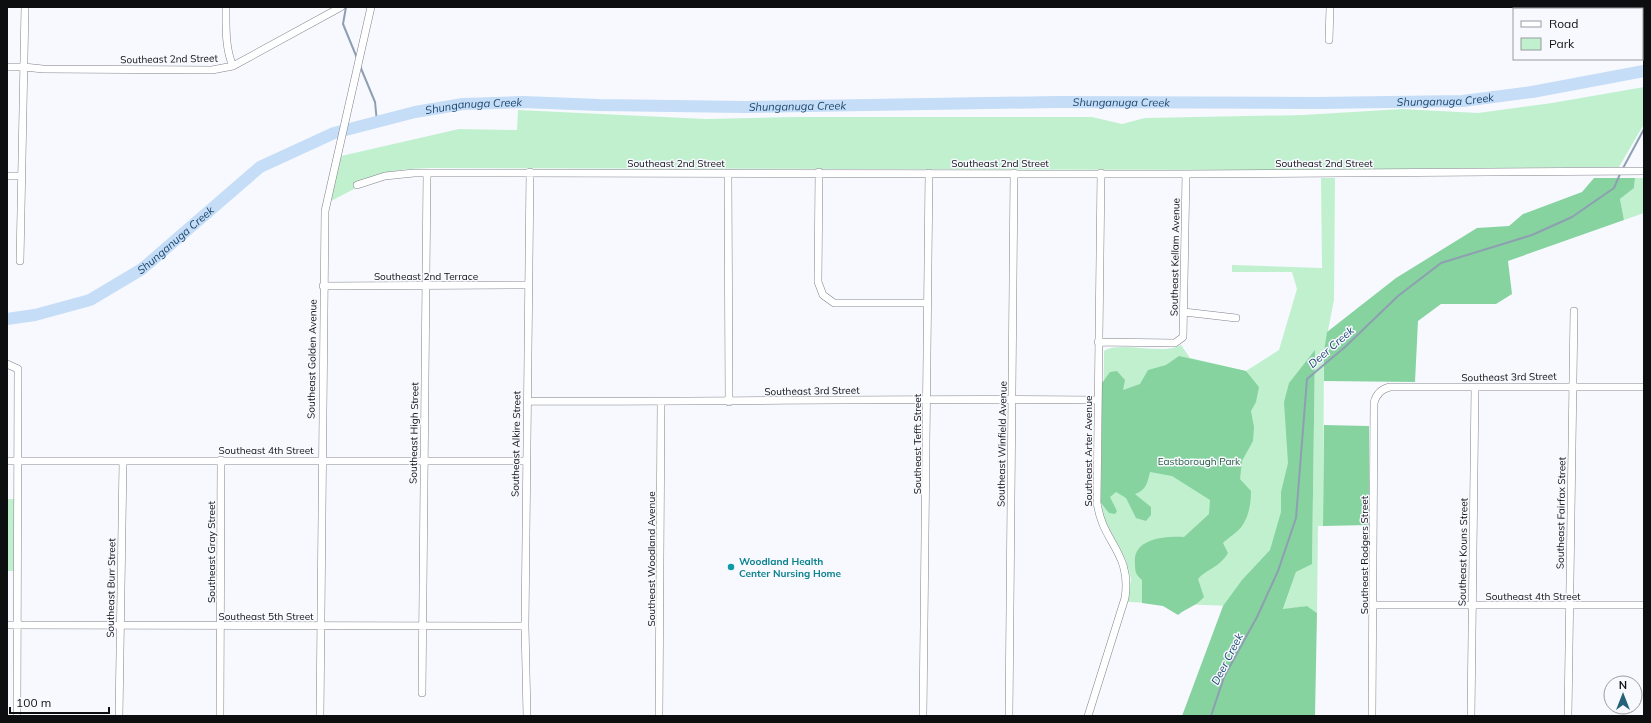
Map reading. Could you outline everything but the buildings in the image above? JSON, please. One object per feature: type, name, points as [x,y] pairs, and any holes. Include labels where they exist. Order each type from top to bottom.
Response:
[{"type":"street","points":[[20,261],[25,7]]},
{"type":"street","points":[[226,7],[228,44],[230,59],[233,66]]},
{"type":"street","name":"Southeast 2nd Street","points":[[7,67],[43,69],[212,70],[233,66],[341,7]]},
{"type":"street","name":"Southeast Golden Avenue","points":[[320,716],[321,460],[325,211],[328,191],[371,7]]},
{"type":"street","points":[[1329,40],[1330,7]]},
{"type":"street","name":"Southeast 2nd Street","points":[[358,185],[390,175],[427,172],[1186,174],[1644,171]]},
{"type":"street","name":"Southeast High Street","points":[[422,693],[427,172]]},
{"type":"street","name":"Southeast Alkire Street","points":[[528,716],[525,626],[530,172]]},
{"type":"street","points":[[819,172],[818,282],[823,295],[834,302],[927,303]]},
{"type":"street","points":[[728,173],[729,402]]},
{"type":"street","name":"Southeast Tefft Street","points":[[923,716],[929,173]]},
{"type":"street","name":"Southeast Winfield Avenue","points":[[1009,716],[1014,173]]},
{"type":"street","name":"Southeast Arter Avenue","points":[[1088,716],[1125,598],[1126,587],[1123,563],[1106,533],[1098,513],[1098,342],[1101,173]]},
{"type":"street","name":"Southeast Kellam Avenue","points":[[1098,342],[1175,343],[1181,339],[1184,332],[1186,174]]},
{"type":"street","points":[[7,176],[22,176]]},
{"type":"street","name":"Southeast 2nd Terrace","points":[[323,286],[528,285]]},
{"type":"street","name":"Southeast Fairfax Street","points":[[1568,716],[1574,311]]},
{"type":"street","points":[[1184,312],[1236,318]]},
{"type":"street","points":[[7,364],[18,369],[17,716]]},
{"type":"street","name":"Southeast 3rd Street","points":[[1377,395],[1383,389],[1390,387],[1644,387]]},
{"type":"street","name":"Southeast Kouns Street","points":[[1471,716],[1475,388]]},
{"type":"street","name":"Southeast Rodgers Street","points":[[1372,716],[1374,606],[1374,404],[1377,395]]},
{"type":"street","name":"Southeast 3rd Street","points":[[527,401],[729,402],[927,398],[1098,400]]},
{"type":"street","name":"Southeast Woodland Avenue","points":[[660,716],[661,402]]},
{"type":"street","name":"Southeast Gray Street","points":[[220,716],[222,460]]},
{"type":"street","name":"Southeast 4th Street","points":[[7,461],[526,461]]},
{"type":"street","name":"Southeast Burr Street","points":[[119,716],[123,461]]},
{"type":"street","name":"Southeast 4th Street","points":[[1374,606],[1644,605]]},
{"type":"street","name":"Southeast 5th Street","points":[[7,625],[525,626]]},
{"type":"green space","points":[[1644,87],[1644,124],[1619,167],[1258,170],[430,168],[401,170],[373,176],[355,184],[356,188],[331,201],[341,156],[459,129],[517,130],[518,110],[706,119],[794,117],[1092,117],[1122,124],[1145,118],[1303,115],[1402,109],[1478,113],[1552,103]]},
{"type":"green space","name":"Eastborough Park","points":[[1321,178],[1335,178],[1334,300],[1324,351],[1323,526],[1318,526],[1317,613],[1307,606],[1283,610],[1296,572],[1312,563],[1315,351],[1293,515],[1257,607],[1127,602],[1131,579],[1126,560],[1102,515],[1104,351],[1111,348],[1120,347],[1163,349],[1181,345],[1190,358],[1246,371],[1279,350],[1297,289],[1292,272],[1232,272],[1232,265],[1322,268]]},
{"type":"green space","points":[[1594,178],[1635,178],[1634,188],[1620,199],[1624,220],[1508,261],[1512,294],[1496,304],[1441,304],[1418,321],[1415,382],[1324,381],[1324,351],[1327,332],[1396,278],[1477,228],[1509,226],[1523,214],[1582,192]]},
{"type":"green space","points":[[1635,178],[1644,178],[1644,213],[1624,220],[1620,199],[1634,188]]},
{"type":"green space","points":[[1315,350],[1312,564],[1296,572],[1283,609],[1307,606],[1317,613],[1315,716],[1182,716],[1223,606],[1242,580],[1270,550],[1281,512],[1281,492],[1288,463],[1284,402],[1289,383]]},
{"type":"green space","points":[[1179,356],[1246,371],[1259,387],[1256,402],[1251,411],[1254,427],[1253,441],[1242,461],[1240,479],[1251,491],[1248,514],[1240,528],[1223,543],[1228,553],[1225,558],[1198,579],[1204,597],[1198,603],[1178,615],[1163,606],[1142,603],[1142,580],[1137,575],[1136,571],[1136,555],[1144,544],[1152,540],[1168,537],[1184,537],[1209,514],[1210,500],[1172,476],[1150,472],[1146,486],[1142,491],[1135,494],[1151,507],[1151,515],[1146,521],[1136,518],[1126,498],[1116,492],[1110,497],[1117,511],[1115,514],[1109,513],[1101,503],[1102,383],[1110,372],[1117,371],[1125,380],[1123,390],[1140,384],[1148,370],[1166,365]]},
{"type":"green space","points":[[1324,425],[1369,426],[1369,525],[1323,526]]},
{"type":"green space","points":[[7,499],[14,499],[15,571],[7,571]]},
{"type":"waterway","points":[[346,7],[343,24],[357,58]]},
{"type":"waterway","points":[[360,66],[375,102],[377,122]]},
{"type":"waterway","name":"Shunganuga Creek","points":[[7,319],[35,315],[90,300],[142,269],[260,167],[334,133],[415,112],[463,104],[523,102],[599,105],[745,107],[1056,102],[1316,103],[1463,101],[1532,92],[1644,71]]},
{"type":"waterway","name":"Deer Creek","points":[[1622,170],[1644,129]]},
{"type":"waterway","name":"Deer Creek","points":[[1211,716],[1224,677],[1257,617],[1278,571],[1296,518],[1307,379],[1345,347],[1398,296],[1441,263],[1532,235],[1572,217],[1614,188],[1620,174]]},
{"type":"place","name":"Woodland Health Center Nursing Home","points":[[731,567]]}]
